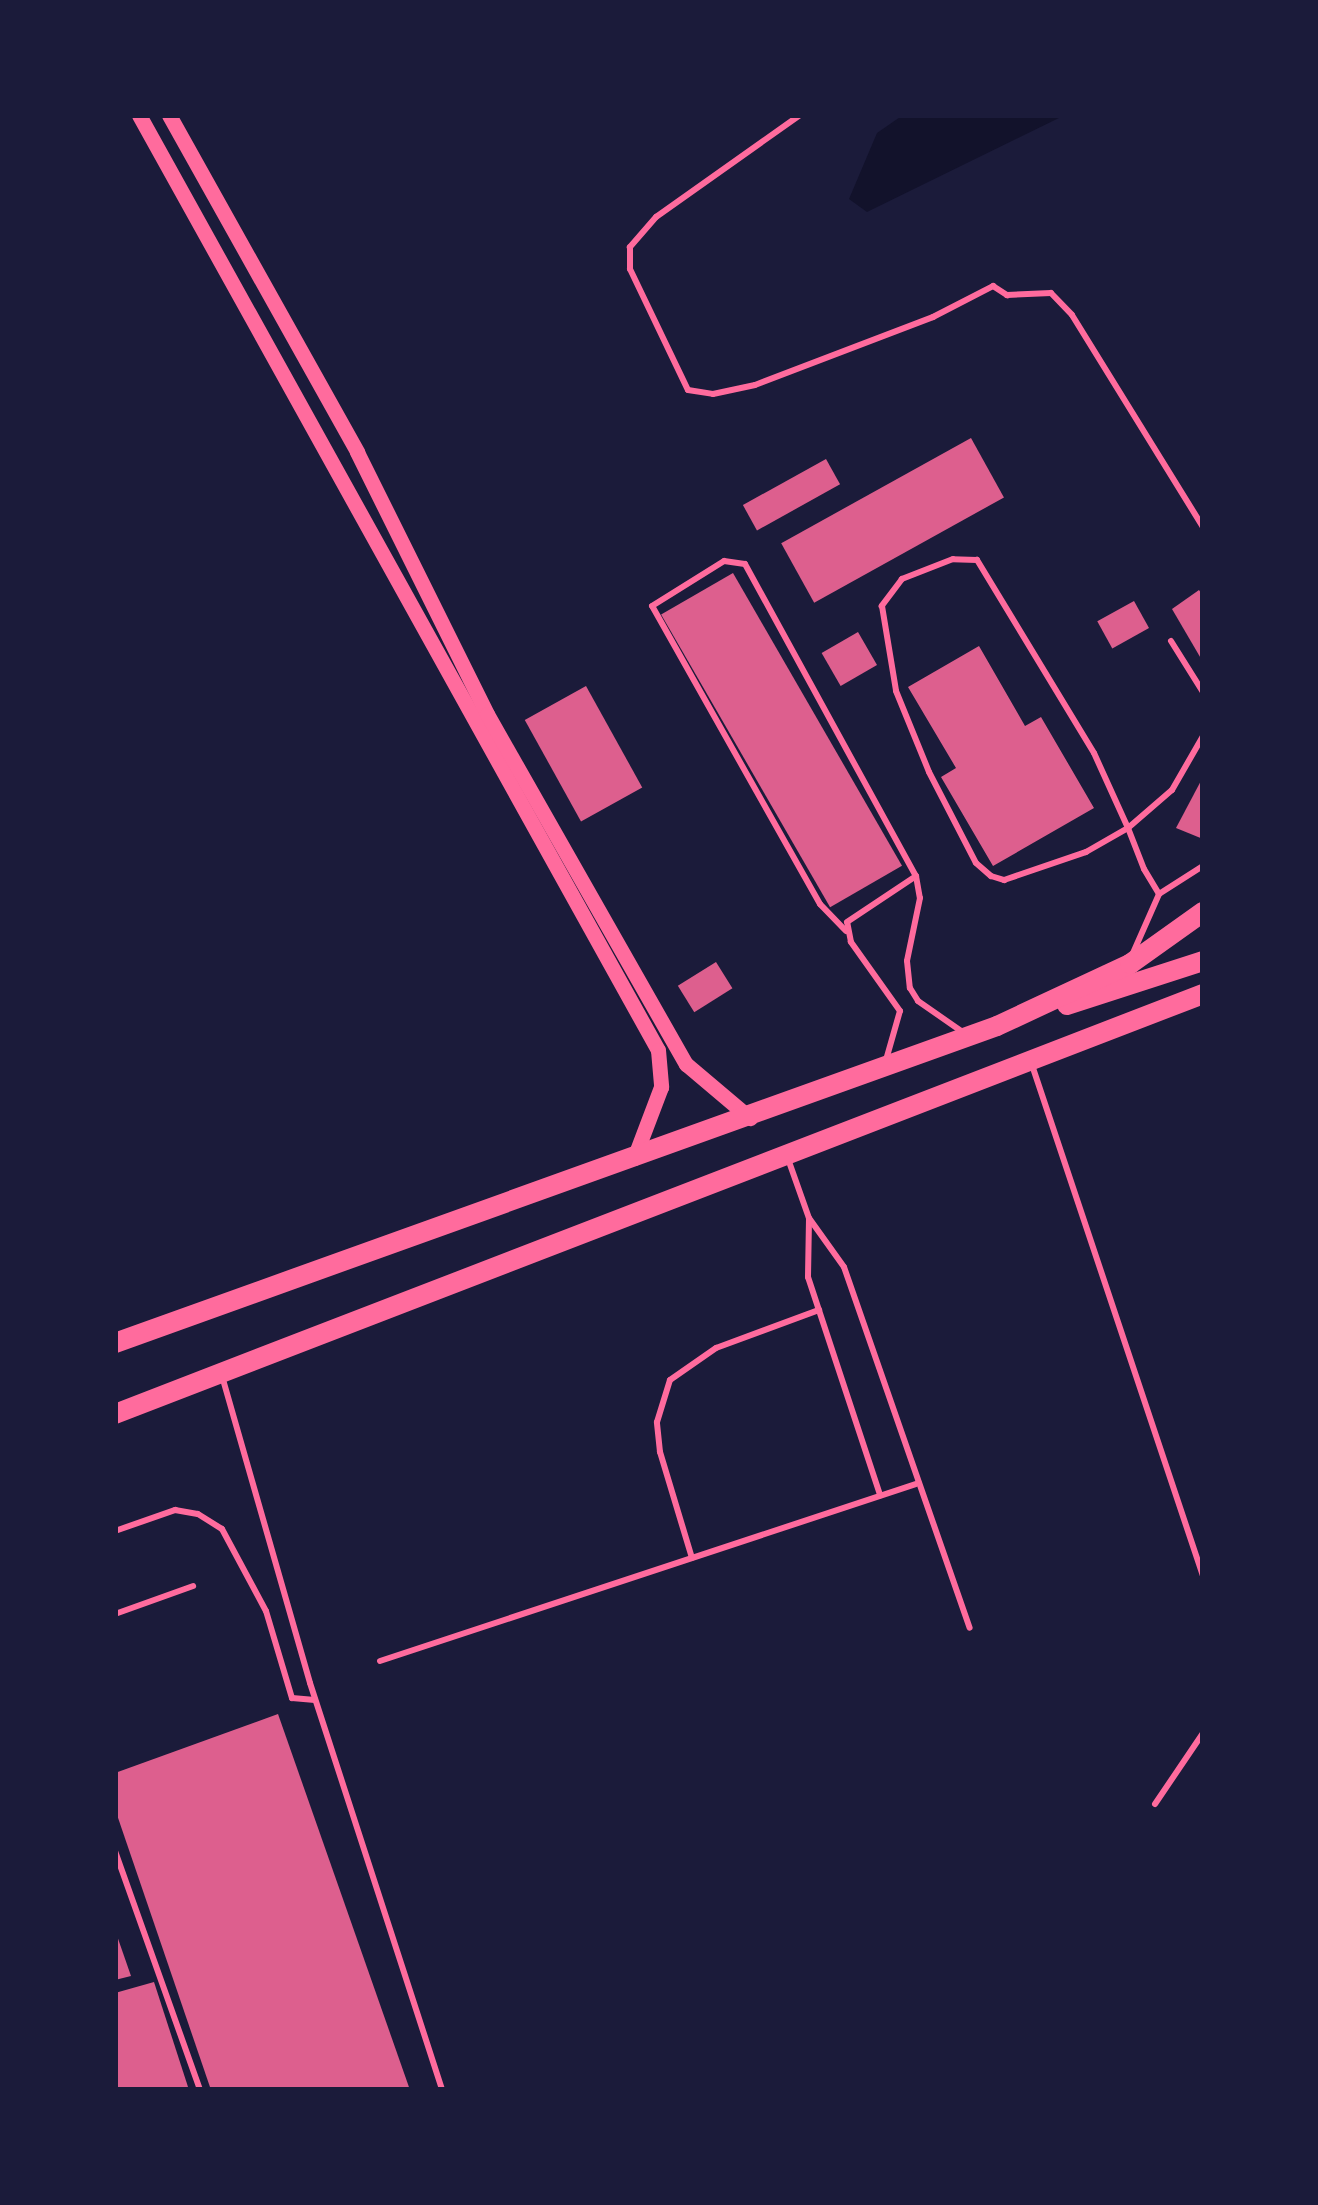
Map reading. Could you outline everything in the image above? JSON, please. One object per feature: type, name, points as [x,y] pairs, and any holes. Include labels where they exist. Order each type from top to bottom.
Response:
[{"type":"highway","points":[[115,1343],[750,1118],[997,1026],[1130,964],[1203,912]]},
{"type":"highway","points":[[997,1026],[1203,961]]},
{"type":"highway","points":[[115,1414],[1203,994]]},
{"type":"street","points":[[139,115],[658,1050],[661,1087],[634,1158]]},
{"type":"street","points":[[169,115],[330,403],[488,714],[686,1064],[750,1118]]},
{"type":"street","points":[[306,415],[330,403]]},
{"type":"lane","points":[[800,115],[656,217],[630,247],[630,269],[688,390],[713,394],[756,385],[933,317],[992,286],[1006,296],[1052,293],[1072,315],[1203,527]]},
{"type":"lane","points":[[1159,894],[1128,828],[1094,754],[977,560],[953,559],[902,579],[882,606],[896,691],[976,863],[1004,880],[1086,852],[1128,828],[1172,790],[1203,736]]},
{"type":"lane","points":[[883,1070],[900,1011],[846,931],[820,904],[655,614],[655,599],[724,561],[745,564],[916,876],[910,988],[918,1001],[969,1037]]},
{"type":"lane","points":[[1172,641],[1203,692]]},
{"type":"lane","points":[[1130,964],[1159,894],[1203,866]]},
{"type":"lane","points":[[846,931],[858,910],[916,876]]},
{"type":"lane","points":[[1031,1063],[1203,1576]]},
{"type":"lane","points":[[786,1154],[809,1218],[844,1267],[916,1484],[970,1628]]},
{"type":"lane","points":[[809,1218],[808,1277],[880,1496]]},
{"type":"lane","points":[[692,1558],[660,1452],[657,1422],[670,1380],[716,1348],[819,1310]]},
{"type":"lane","points":[[222,1375],[315,1700],[442,2090]]},
{"type":"lane","points":[[380,1661],[916,1484]]},
{"type":"lane","points":[[115,1531],[175,1510],[198,1514],[222,1529],[266,1611],[292,1698],[315,1700]]},
{"type":"lane","points":[[115,1614],[193,1586]]},
{"type":"lane","points":[[1156,1804],[1203,1732]]},
{"type":"lane","points":[[115,1852],[200,2090]]},
{"type":"shaded area","points":[[903,115],[1059,118],[867,212],[849,199],[877,133]]},
{"type":"building","points":[[971,438],[1004,497],[814,603],[781,543]]},
{"type":"building","points":[[826,459],[840,484],[757,530],[743,505]]},
{"type":"building","points":[[733,573],[902,866],[830,907],[661,614]]},
{"type":"building","points":[[1199,590],[1203,596],[1203,662],[1172,609]]},
{"type":"building","points":[[1134,601],[1149,628],[1112,648],[1097,621]]},
{"type":"building","points":[[858,632],[877,665],[841,686],[822,653]]},
{"type":"building","points":[[979,646],[1025,726],[1041,717],[1094,808],[993,866],[941,777],[956,768],[908,687]]},
{"type":"building","points":[[586,686],[642,787],[581,821],[525,720]]},
{"type":"building","points":[[1203,777],[1203,839],[1176,828]]},
{"type":"building","points":[[716,962],[732,988],[694,1012],[678,986]]},
{"type":"building","points":[[278,1714],[410,2090],[211,2090],[115,1809],[115,1773]]},
{"type":"building","points":[[115,1930],[131,1976],[115,1980]]},
{"type":"building","points":[[154,1982],[189,2090],[115,2090],[115,1993]]}]
